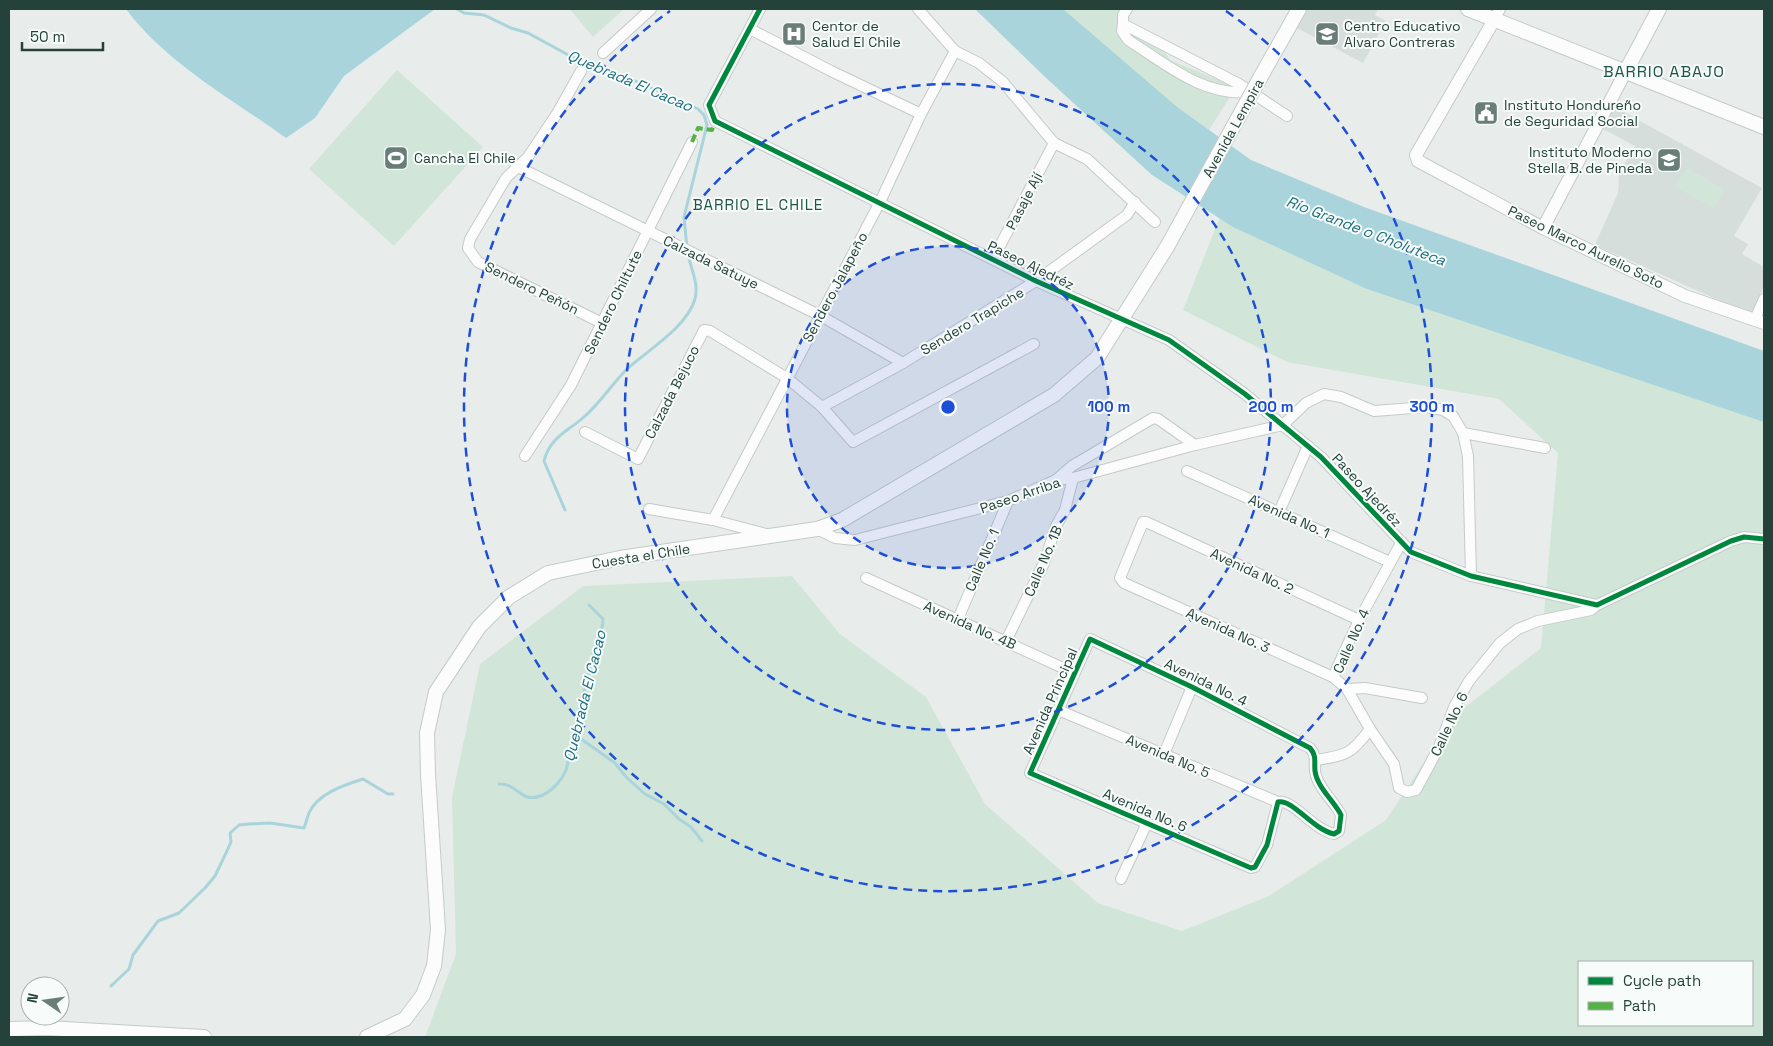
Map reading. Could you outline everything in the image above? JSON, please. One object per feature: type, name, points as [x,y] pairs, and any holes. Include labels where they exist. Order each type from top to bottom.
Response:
[{"type":"main road","name":"Avenida Lempira","points":[[1166,247],[1299,9]]},
{"type":"main road","points":[[1468,9],[1497,14],[1626,71],[1764,127]]},
{"type":"main road","points":[[1626,71],[1659,9]]},
{"type":"main road","name":"Cuesta el Chile","points":[[368,1037],[405,1019],[424,995],[434,966],[438,930],[428,774],[428,733],[436,692],[479,627],[509,597],[548,573],[620,558],[817,529],[842,520],[1054,395],[1097,358],[1166,247]]},
{"type":"main road","points":[[9,1029],[47,1028],[204,1037]]},
{"type":"street","points":[[603,53],[651,9]]},
{"type":"street","points":[[760,9],[750,29],[831,72],[920,114]]},
{"type":"street","points":[[918,9],[955,51],[979,63],[1002,82],[1054,142],[1087,159],[1136,202],[1155,222]]},
{"type":"street","points":[[1126,9],[1122,31],[1128,40],[1197,84],[1230,92],[1251,92]]},
{"type":"street","name":"Paseo Marco Aurelio Soto","points":[[1497,14],[1416,156],[1418,161],[1543,228],[1685,296],[1760,321]]},
{"type":"street","points":[[1123,24],[1251,92],[1287,116]]},
{"type":"street","name":"Paseo Ajedréz","points":[[750,29],[709,105],[715,121],[1036,281],[1169,340],[1245,394],[1321,457],[1411,552],[1471,576],[1597,605]]},
{"type":"street","name":"Sendero Jalapeño","points":[[713,520],[880,202],[920,114],[955,51]]},
{"type":"street","name":"Sendero Peñón","points":[[581,71],[558,112],[528,157],[516,166],[506,178],[470,239],[468,248],[478,262],[602,323]]},
{"type":"street","points":[[1543,228],[1626,71]]},
{"type":"street","name":"Sendero Chiltute","points":[[525,456],[571,385],[692,142]]},
{"type":"street","name":"Pasaje Ají","points":[[993,259],[1054,142]]},
{"type":"street","name":"Calzada Satuye","points":[[516,166],[820,316],[903,363]]},
{"type":"street","name":"Sendero Trapiche","points":[[822,407],[903,363],[1036,281],[1127,215],[1136,202]]},
{"type":"street","points":[[1760,321],[1764,299]]},
{"type":"street","name":"Calzada Bejuco","points":[[585,432],[638,459],[704,330],[710,331],[787,378],[822,407],[853,442],[1034,344]]},
{"type":"street","points":[[1283,425],[1306,404],[1324,394],[1341,397],[1374,411],[1426,407],[1443,410],[1453,416],[1464,433],[1468,456],[1471,576]]},
{"type":"street","points":[[1056,480],[1072,466],[1153,418],[1158,419],[1195,445]]},
{"type":"street","name":"Paseo Arriba","points":[[817,529],[835,538],[855,540],[1008,501],[1056,480],[1073,478],[1195,445],[1283,425]]},
{"type":"street","points":[[1464,433],[1545,448]]},
{"type":"street","points":[[1279,512],[1308,446]]},
{"type":"street","name":"Avenida No. 1","points":[[1187,471],[1390,562]]},
{"type":"street","name":"Calle No. 1B","points":[[1006,641],[1044,564],[1056,526],[1065,510],[1073,478]]},
{"type":"street","name":"Calle No. 1","points":[[958,619],[1008,501]]},
{"type":"street","points":[[649,509],[713,520],[772,536]]},
{"type":"street","name":"Avenida No. 2","points":[[1124,584],[1120,578],[1143,522],[1146,522],[1359,620]]},
{"type":"street","points":[[1597,605],[1731,541],[1744,537],[1764,539]]},
{"type":"street","name":"Calle No. 4","points":[[1370,729],[1347,689],[1333,677],[1359,620],[1401,543]]},
{"type":"street","name":"Avenida No. 4B","points":[[866,578],[1074,672]]},
{"type":"street","name":"Avenida No. 3","points":[[1124,584],[1333,677]]},
{"type":"street","name":"Calle No. 6","points":[[1370,729],[1394,764],[1399,788],[1407,792],[1416,790],[1439,747],[1454,706],[1469,681],[1500,643],[1518,629],[1538,621],[1591,610],[1597,605]]},
{"type":"street","name":"Avenida Principal","points":[[1030,773],[1090,639]]},
{"type":"street","name":"Avenida No. 4","points":[[1090,639],[1192,687],[1310,748],[1316,760]]},
{"type":"street","points":[[1164,754],[1192,687]]},
{"type":"street","points":[[1347,689],[1365,688],[1422,698]]},
{"type":"street","name":"Avenida No. 5","points":[[1058,710],[1278,802]]},
{"type":"street","points":[[1278,802],[1290,803],[1317,828],[1334,834],[1339,831],[1341,816],[1321,786],[1315,771],[1316,760],[1348,752],[1356,748],[1370,729]]},
{"type":"street","name":"Avenida No. 6","points":[[1030,773],[1252,868],[1256,867],[1266,845],[1278,802]]},
{"type":"street","points":[[1121,879],[1147,823]]},
{"type":"shaded area","name":"Centro Educativo Alvaro Contreras","points":[[1307,9],[1378,9],[1375,15],[1386,21],[1363,63],[1297,28]]},
{"type":"shaded area","points":[[1613,106],[1762,188],[1734,236],[1748,244],[1742,254],[1764,267],[1764,285],[1752,315],[1595,245],[1618,193],[1619,174],[1635,146],[1601,128]]},
{"type":"green space","points":[[570,9],[624,9],[593,37]]},
{"type":"green space","points":[[1041,9],[1123,9],[1131,24],[1158,41],[1170,60],[1236,87],[1199,146]]},
{"type":"green space","name":"Cancha El Chile","points":[[397,70],[483,147],[394,246],[309,169]]},
{"type":"green space","points":[[1687,168],[1724,189],[1714,208],[1675,187]]},
{"type":"green space","points":[[1227,199],[1764,374],[1764,1037],[425,1037],[456,954],[452,797],[480,664],[583,586],[792,576],[840,634],[926,697],[985,804],[1098,903],[1182,931],[1269,896],[1386,820],[1455,715],[1541,648],[1558,453],[1499,399],[1287,362],[1183,310]]},
{"type":"water","points":[[126,9],[435,9],[344,76],[315,118],[286,138],[180,63],[142,28]]},
{"type":"water","name":"Río Grande o Choluteca","points":[[975,9],[1063,9],[1177,107],[1251,160],[1364,207],[1764,351],[1764,422],[1367,289],[1233,227],[1152,175],[1044,76]]},
{"type":"waterway","name":"Quebrada El Cacao","points":[[457,9],[464,13],[484,15],[511,28],[528,33],[572,57],[633,80],[698,109],[704,115],[707,125],[684,217],[687,248]]},
{"type":"waterway","name":"Quebrada El Cacao","points":[[565,510],[544,461],[550,446],[590,412],[627,369],[666,337],[684,319],[691,309],[696,293],[688,254]]},
{"type":"waterway","name":"Quebrada El Cacao","points":[[499,784],[511,787],[524,796],[535,797],[543,795],[550,790],[564,774],[592,656],[603,625],[603,619],[589,605]]},
{"type":"waterway","points":[[574,734],[615,763],[626,777],[645,794],[664,804],[679,819],[691,827],[702,841]]},
{"type":"waterway","name":"Quebrada El Cacao","points":[[111,986],[129,969],[133,955],[158,921],[179,913],[215,876],[231,842],[230,833],[239,825],[270,823],[304,828],[313,806],[325,795],[363,779],[388,794],[393,794]]},
{"type":"marked path","points":[[692,142],[698,128],[712,130],[715,121]]},
{"type":"cycle path","points":[[760,9],[709,105],[715,121],[1036,281],[1169,340],[1245,394],[1321,457],[1411,552],[1471,576],[1597,605],[1731,541],[1744,537],[1764,539]]},
{"type":"cycle path","points":[[1090,639],[1192,687],[1310,748],[1314,756],[1316,777],[1341,815],[1339,831],[1334,834],[1326,831],[1297,809],[1284,802],[1278,802],[1267,845],[1255,867],[1251,868],[1030,773],[1090,639]]},
{"type":"place","name":"Centor de Salud El Chile","points":[[794,34]]},
{"type":"place","name":"Centro Educativo Alvaro Contreras","points":[[1327,34]]},
{"type":"place","name":"Instituto Hondureño de Seguridad Social","points":[[1486,113]]},
{"type":"place","name":"Cancha El Chile","points":[[396,158]]},
{"type":"place","name":"Instituto Moderno Stella B. de Pineda","points":[[1669,160]]},
{"type":"district","name":"BARRIO ABAJO","points":[[1664,71]]},
{"type":"district","name":"BARRIO EL CHILE","points":[[758,205]]}]
